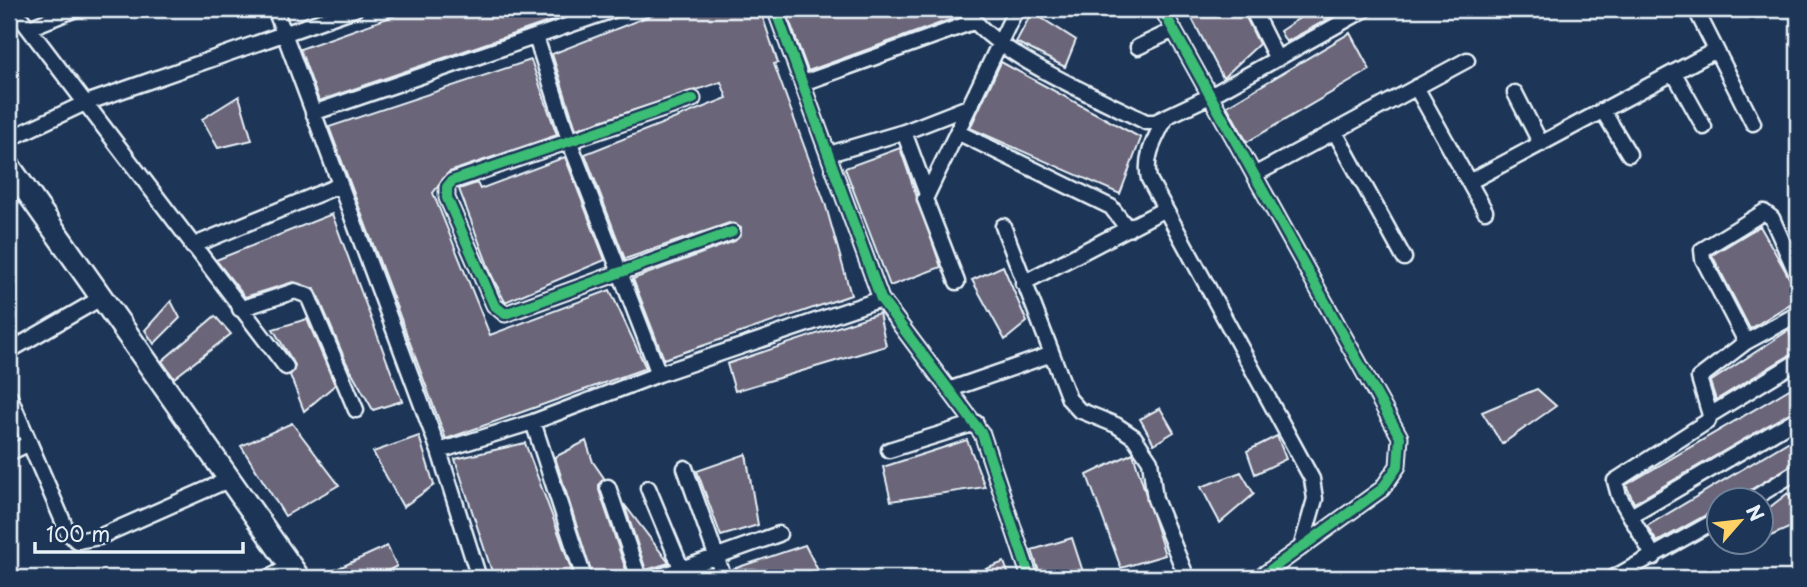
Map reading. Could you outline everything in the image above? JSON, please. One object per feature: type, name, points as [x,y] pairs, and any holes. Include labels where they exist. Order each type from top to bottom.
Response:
[{"type":"main road","points":[[9,166],[295,572]]},
{"type":"street","points":[[14,9],[83,104],[286,368]]},
{"type":"street","points":[[29,28],[76,9]]},
{"type":"street","points":[[275,9],[439,451],[480,578]]},
{"type":"street","points":[[9,139],[83,104],[355,9]]},
{"type":"street","points":[[313,113],[616,9]]},
{"type":"street","points":[[775,9],[881,299],[976,423],[985,442],[1030,578]]},
{"type":"street","points":[[966,9],[974,22],[999,46],[1146,122],[1166,119],[1366,9]]},
{"type":"street","points":[[925,199],[1016,9]]},
{"type":"street","points":[[1162,9],[1400,437],[1398,466],[1382,489],[1259,578]]},
{"type":"street","points":[[1252,9],[1277,59]]},
{"type":"street","points":[[1699,16],[1753,123]]},
{"type":"street","points":[[803,83],[974,22]]},
{"type":"street","points":[[1138,47],[1174,30]]},
{"type":"street","points":[[536,37],[570,144],[659,374]]},
{"type":"street","points":[[1469,182],[1716,50]]},
{"type":"street","points":[[1254,175],[1467,60]]},
{"type":"street","points":[[1674,73],[1704,127]]},
{"type":"street","points":[[1416,87],[1485,211]]},
{"type":"street","points":[[1514,93],[1541,144]]},
{"type":"street","points":[[694,99],[570,144],[452,181],[447,187],[447,198],[494,305],[505,314],[732,232]]},
{"type":"street","points":[[828,154],[904,132],[968,107]]},
{"type":"street","points":[[1603,111],[1629,154]]},
{"type":"street","points":[[1166,119],[1151,147],[1146,168],[1149,179],[1312,479],[1315,499],[1301,548]]},
{"type":"street","points":[[1335,131],[1404,258]]},
{"type":"street","points":[[904,132],[927,194],[925,199],[957,282]]},
{"type":"street","points":[[957,132],[1111,207],[1128,229]]},
{"type":"street","points":[[192,246],[340,185]]},
{"type":"street","points":[[1023,283],[1165,209]]},
{"type":"street","points":[[1746,342],[1703,259],[1702,250],[1764,212],[1772,218],[1798,276]]},
{"type":"street","points":[[1003,226],[1069,399],[1079,410],[1134,437],[1150,461],[1155,499],[1187,578]]},
{"type":"street","points":[[240,309],[295,291],[308,296],[356,410]]},
{"type":"street","points":[[9,351],[101,298]]},
{"type":"street","points":[[439,451],[533,422],[659,374],[881,299]]},
{"type":"street","points":[[1710,415],[1699,378],[1746,342],[1798,314]]},
{"type":"street","points":[[951,389],[1052,354]]},
{"type":"street","points":[[1654,557],[1615,486],[1619,476],[1703,425],[1710,415],[1798,361]]},
{"type":"street","points":[[9,395],[68,533],[77,541],[99,537],[228,480]]},
{"type":"street","points":[[1631,516],[1798,418]]},
{"type":"street","points":[[533,422],[584,578]]},
{"type":"street","points":[[889,450],[976,423]]},
{"type":"street","points":[[9,453],[28,444]]},
{"type":"street","points":[[685,468],[724,578]]},
{"type":"street","points":[[1773,486],[1798,471]]},
{"type":"street","points":[[608,488],[639,578]]},
{"type":"street","points":[[648,488],[676,574]]},
{"type":"street","points":[[1613,578],[1706,526]]},
{"type":"street","points":[[656,578],[676,574],[779,534]]},
{"type":"street","points":[[268,578],[295,572]]},
{"type":"building","points":[[413,9],[586,9],[319,101],[300,49]]},
{"type":"building","points":[[667,9],[760,9],[778,63],[774,64],[825,203],[851,295],[664,359],[633,279],[735,241],[741,234],[741,228],[729,223],[625,259],[585,154],[727,98],[721,82],[576,129],[552,54]]},
{"type":"building","points":[[802,9],[948,9],[952,19],[808,71],[787,14]]},
{"type":"building","points":[[1187,9],[1242,9],[1259,44],[1223,78]]},
{"type":"building","points":[[1297,9],[1347,9],[1286,42],[1280,31],[1301,17]]},
{"type":"building","points":[[1032,12],[1076,40],[1065,67],[1016,42]]},
{"type":"building","points":[[1350,33],[1370,70],[1247,142],[1227,106]]},
{"type":"building","points":[[531,60],[557,135],[449,172],[433,193],[490,335],[610,290],[646,368],[446,439],[329,127]]},
{"type":"building","points":[[1001,62],[1141,138],[1120,194],[970,128]]},
{"type":"building","points":[[239,96],[252,140],[218,148],[202,119]]},
{"type":"building","points":[[900,148],[941,267],[890,286],[845,168]]},
{"type":"building","points":[[565,157],[605,260],[505,302],[492,276],[459,189],[477,183],[480,189]]},
{"type":"building","points":[[332,214],[402,401],[373,410],[346,362],[315,289],[293,282],[245,297],[216,260]]},
{"type":"building","points":[[1760,226],[1798,293],[1798,299],[1750,329],[1712,255]]},
{"type":"building","points":[[1003,266],[1027,322],[1005,340],[972,280]]},
{"type":"building","points":[[171,301],[180,318],[154,344],[145,330]]},
{"type":"building","points":[[879,313],[886,346],[735,391],[727,364]]},
{"type":"building","points":[[215,316],[231,334],[174,378],[162,361]]},
{"type":"building","points":[[307,319],[335,385],[304,411],[290,375],[295,365],[273,329]]},
{"type":"building","points":[[1789,330],[1795,352],[1716,400],[1710,382]]},
{"type":"building","points":[[1798,384],[1798,408],[1634,503],[1626,485]]},
{"type":"building","points":[[1537,389],[1556,406],[1502,444],[1482,412]]},
{"type":"building","points":[[1160,408],[1174,432],[1154,444],[1140,419]]},
{"type":"building","points":[[292,423],[339,485],[285,516],[241,446]]},
{"type":"building","points":[[419,436],[434,485],[403,507],[373,452]]},
{"type":"building","points":[[1277,436],[1286,459],[1255,474],[1247,451]]},
{"type":"building","points":[[1798,436],[1798,461],[1757,486],[1714,486]]},
{"type":"building","points":[[967,440],[985,487],[891,501],[883,467]]},
{"type":"building","points":[[586,441],[593,462],[604,478],[599,484],[599,490],[626,570],[610,578],[593,578],[555,457]]},
{"type":"building","points":[[525,443],[574,578],[494,578],[455,459]]},
{"type":"building","points":[[1133,453],[1165,555],[1121,568],[1087,475]]},
{"type":"building","points":[[746,454],[758,525],[721,536],[697,471]]},
{"type":"building","points":[[1241,472],[1254,494],[1220,523],[1201,487]]},
{"type":"building","points":[[1706,491],[1706,515],[1657,542],[1647,526]]},
{"type":"building","points":[[1788,493],[1798,511],[1798,524],[1776,534],[1776,502]]},
{"type":"building","points":[[624,504],[669,563],[646,570]]},
{"type":"building","points":[[1072,538],[1085,578],[1041,578],[1032,550]]},
{"type":"building","points":[[805,545],[822,578],[736,578],[733,569]]},
{"type":"building","points":[[387,546],[397,566],[375,578],[317,578]]},
{"type":"building","points":[[1004,562],[1010,578],[965,578],[965,577]]},
{"type":"cycle path","points":[[775,9],[881,299],[982,434],[1030,578]]},
{"type":"cycle path","points":[[1162,9],[1400,437],[1398,466],[1382,489],[1259,578]]},
{"type":"cycle path","points":[[693,99],[452,181],[447,187],[447,198],[494,305],[505,314],[732,232]]}]
